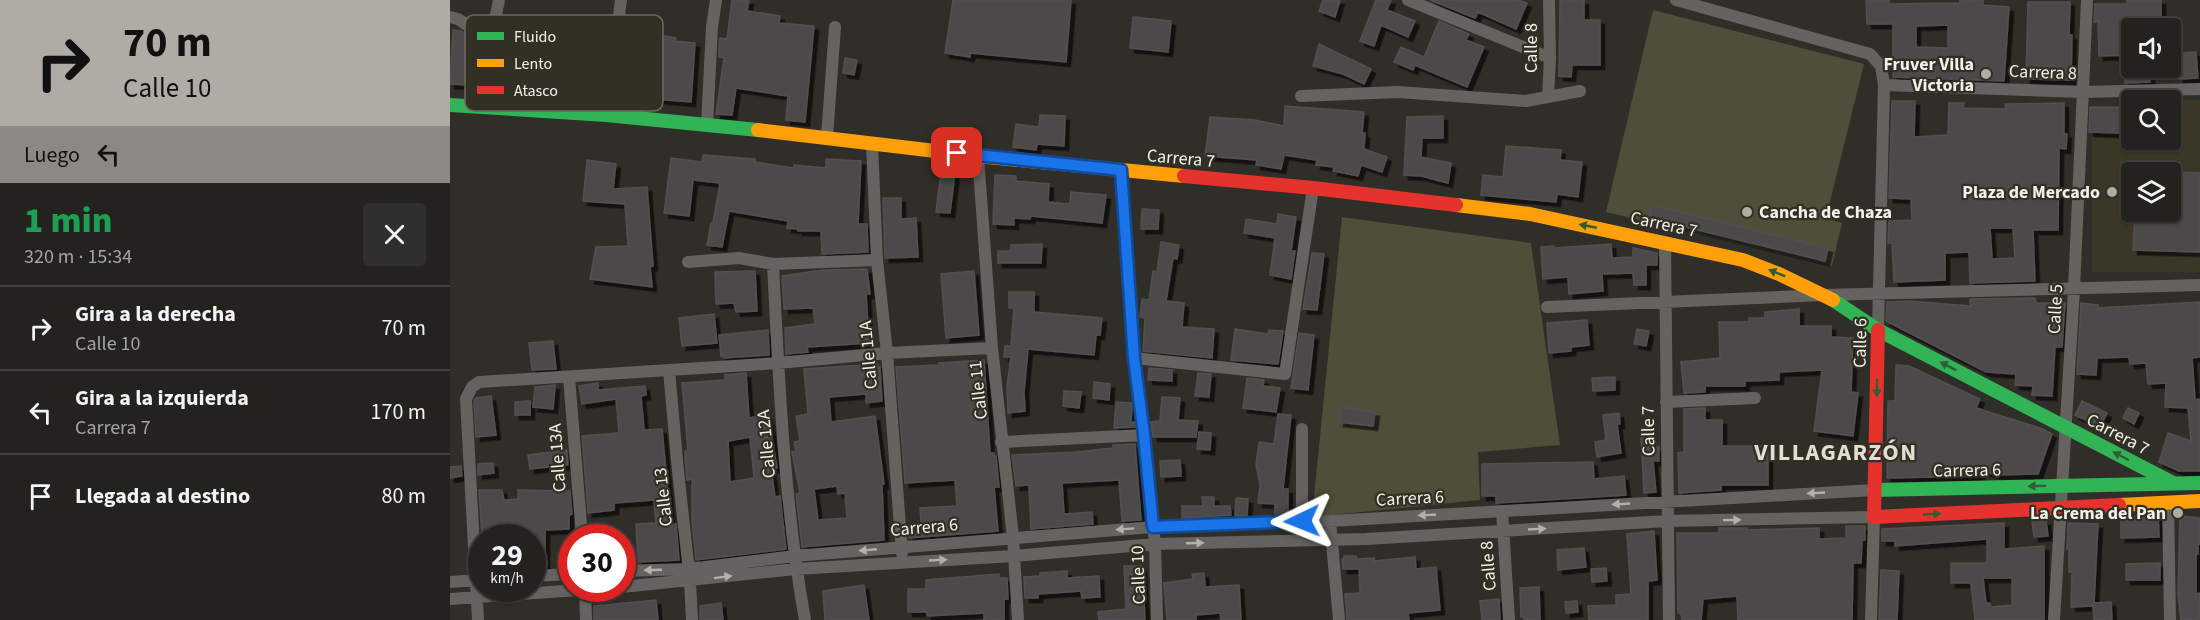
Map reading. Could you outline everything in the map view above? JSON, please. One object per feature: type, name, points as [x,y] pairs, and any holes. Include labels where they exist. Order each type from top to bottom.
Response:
[{"type":"main road","name":"Carrera 7","points":[[450,105],[465,106]]},
{"type":"main road","name":"Carrera 7","points":[[549,111],[827,137],[978,156],[1313,188],[1530,214],[1665,242],[1743,260],[1779,274],[1825,296],[1878,330],[2173,483]]},
{"type":"main road","name":"Calle 6","points":[[1874,517],[1878,330]]},
{"type":"main road","name":"Carrera 6","points":[[1874,490],[2200,483]]},
{"type":"main road","name":"Carrera 6","points":[[1874,517],[2200,501]]},
{"type":"street","points":[[496,15],[499,0]]},
{"type":"street","points":[[619,15],[621,0]]},
{"type":"street","points":[[707,125],[712,27],[716,0]]},
{"type":"street","points":[[1408,0],[1550,58]]},
{"type":"street","name":"Calle 8","points":[[1548,97],[1549,0]]},
{"type":"street","name":"Calle 6","points":[[1676,0],[1870,54],[1881,66],[1884,85],[1878,330]]},
{"type":"street","name":"Calle 5","points":[[2054,620],[2074,289],[2087,0]]},
{"type":"street","points":[[450,17],[465,24]]},
{"type":"street","points":[[827,137],[835,27]]},
{"type":"street","name":"Carrera 8","points":[[1884,85],[2083,92],[2200,89]]},
{"type":"street","points":[[1301,96],[1398,92],[1526,101],[1580,91]]},
{"type":"street","points":[[606,115],[607,111]]},
{"type":"street","name":"Calle 11A","points":[[872,144],[877,260],[904,562]]},
{"type":"street","name":"Calle 11","points":[[978,156],[992,348],[1013,537],[1018,620]]},
{"type":"street","name":"Calle 10","points":[[1121,170],[1134,358],[1155,544],[1157,620]]},
{"type":"street","points":[[1134,358],[1285,374],[1313,188]]},
{"type":"street","name":"Calle 7","points":[[1665,242],[1668,620]]},
{"type":"street","points":[[688,262],[740,258],[773,264],[877,260]]},
{"type":"street","name":"Calle 12A","points":[[773,264],[778,363],[795,562],[805,620]]},
{"type":"street","name":"Carrera 7","points":[[1547,307],[2200,285]]},
{"type":"street","points":[[474,524],[466,399],[472,387],[479,382],[778,363],[887,353],[992,348]]},
{"type":"street","name":"Calle 13","points":[[669,370],[692,620]]},
{"type":"street","name":"Calle 13A","points":[[569,377],[581,524]]},
{"type":"street","points":[[1666,402],[1755,398]]},
{"type":"street","points":[[1302,429],[1302,521]]},
{"type":"street","points":[[1002,442],[1144,435]]},
{"type":"street","name":"Carrera 6","points":[[636,584],[689,575],[901,547],[1013,537],[1153,527],[1330,520],[1874,490]]},
{"type":"street","points":[[2168,502],[2170,620]]},
{"type":"street","name":"Calle 8","points":[[1502,511],[1509,620]]},
{"type":"street","name":"Calle 6","points":[[1871,620],[1874,517]]},
{"type":"street","name":"Carrera 6","points":[[795,562],[904,562],[1014,556],[1155,544],[1332,539],[1667,521],[1874,517]]},
{"type":"street","points":[[1330,520],[1338,620]]},
{"type":"street","name":"Carrera 6","points":[[636,573],[689,575]]},
{"type":"street","points":[[450,582],[468,581]]},
{"type":"street","points":[[450,599],[468,598]]},
{"type":"street","points":[[476,602],[478,620]]},
{"type":"street","points":[[585,602],[586,620]]},
{"type":"shaded area","name":"Plaza de Mercado","points":[[2181,100],[2200,100],[2200,272],[2092,272],[2092,137],[2121,137],[2121,150],[2181,150]]},
{"type":"green space","points":[[1653,10],[1864,64],[1826,218],[1842,223],[1832,266],[1606,212]]},
{"type":"green space","points":[[1342,217],[1531,243],[1560,445],[1478,452],[1480,500],[1312,517]]},
{"type":"building","points":[[732,0],[749,0],[747,11],[780,16],[779,23],[814,26],[805,122],[786,120],[788,96],[736,88],[732,115],[716,114],[724,58],[719,57],[719,43],[720,38],[727,39]]},
{"type":"building","points":[[953,0],[1071,0],[1066,62],[970,53],[970,57],[945,53]]},
{"type":"building","points":[[1323,0],[1340,0],[1335,17],[1319,11]]},
{"type":"building","points":[[1376,0],[1391,0],[1387,10],[1415,21],[1408,37],[1381,25],[1374,46],[1360,41]]},
{"type":"building","points":[[1430,0],[1518,0],[1527,3],[1516,29],[1478,12],[1475,18]]},
{"type":"building","points":[[1560,0],[1584,0],[1584,20],[1600,20],[1600,65],[1572,65],[1571,77],[1559,76]]},
{"type":"building","points":[[1866,0],[1889,0],[1889,4],[1960,3],[1960,0],[1983,0],[1983,5],[2009,7],[2004,81],[1893,77],[1893,24],[1867,24]],"holes":[[[1948,25],[1948,48],[1916,47],[1916,26]]]},
{"type":"building","points":[[2127,0],[2161,0],[2161,17],[2121,18],[2121,55],[2099,56],[2098,22],[2094,22],[2095,4],[2127,4]]},
{"type":"building","points":[[2028,2],[2070,2],[2071,80],[2026,79]]},
{"type":"building","points":[[1133,17],[1171,21],[1168,52],[1130,48]]},
{"type":"building","points":[[1439,21],[1469,34],[1466,40],[1484,47],[1467,87],[1415,65],[1413,70],[1394,62],[1401,47],[1424,57]]},
{"type":"building","points":[[453,30],[461,31],[465,34],[465,85],[450,84]]},
{"type":"building","points":[[663,36],[676,38],[675,41],[695,43],[691,102],[663,100]]},
{"type":"building","points":[[1319,44],[1371,69],[1364,84],[1343,74],[1313,66]]},
{"type":"building","points":[[2196,52],[2198,78],[2179,79],[2181,78],[2181,53]]},
{"type":"building","points":[[845,58],[857,60],[854,75],[843,73]]},
{"type":"building","points":[[2125,78],[2150,78],[2150,82],[2125,83]]},
{"type":"building","points":[[1892,101],[1915,101],[1914,137],[1948,135],[1949,103],[1964,103],[1963,108],[2006,109],[2005,104],[2064,103],[2064,134],[2067,134],[2066,149],[2059,148],[2058,230],[2033,230],[2035,281],[1970,283],[1969,252],[1945,253],[1945,280],[1894,282],[1892,243],[1888,243],[1889,221],[1912,220],[1911,199],[1889,198]],"holes":[[[1990,228],[2013,228],[2015,258],[1992,259]]]},
{"type":"building","points":[[1285,106],[1364,112],[1362,133],[1365,133],[1364,149],[1387,157],[1382,172],[1361,165],[1358,176],[1333,171],[1334,167],[1316,165],[1317,160],[1284,155],[1281,169],[1256,165],[1257,160],[1205,156],[1210,117],[1255,120],[1284,126]]},
{"type":"building","points":[[2090,107],[2120,107],[2120,133],[2089,132]]},
{"type":"building","points":[[1040,115],[1065,116],[1064,146],[1037,144],[1036,150],[1013,147],[1016,124],[1039,127]]},
{"type":"building","points":[[1443,116],[1443,138],[1422,138],[1421,157],[1451,163],[1448,183],[1421,176],[1404,175],[1407,117]]},
{"type":"building","points":[[1506,146],[1561,150],[1560,160],[1582,162],[1578,197],[1557,194],[1556,202],[1481,195],[1483,175],[1503,177]]},
{"type":"building","points":[[703,155],[755,159],[755,162],[794,168],[794,165],[826,168],[826,159],[861,161],[858,224],[867,224],[868,252],[822,254],[821,231],[798,231],[798,229],[787,228],[788,221],[729,211],[722,247],[707,245],[720,183],[693,180],[689,216],[664,213],[671,158],[702,162]]},
{"type":"building","points":[[587,160],[616,164],[613,189],[647,187],[653,266],[650,267],[652,287],[590,279],[596,247],[628,246],[625,204],[583,201]]},
{"type":"building","points":[[941,171],[955,173],[950,213],[936,212]]},
{"type":"building","points":[[2181,172],[2200,173],[2200,252],[2133,250],[2134,222],[2181,222]]},
{"type":"building","points":[[995,175],[1016,176],[1016,181],[1049,184],[1048,202],[1070,204],[1071,192],[1106,195],[1102,223],[1031,216],[1030,219],[1014,218],[1014,225],[993,224]]},
{"type":"building","points":[[883,198],[901,198],[901,219],[916,218],[918,257],[885,258]]},
{"type":"building","points":[[1652,205],[1828,248],[1825,261],[1649,218]]},
{"type":"building","points":[[1142,209],[1159,210],[1158,229],[1141,229]]},
{"type":"building","points":[[1278,214],[1296,217],[1291,251],[1295,251],[1291,279],[1270,275],[1275,238],[1244,233],[1246,219],[1277,224]]},
{"type":"building","points":[[1161,242],[1179,245],[1177,259],[1173,258],[1166,301],[1184,303],[1182,327],[1214,329],[1212,358],[1143,351],[1145,318],[1140,317],[1142,299],[1149,300],[1153,271],[1157,272]]},
{"type":"building","points":[[1042,244],[1041,263],[998,263],[998,251],[1011,251],[1011,245]]},
{"type":"building","points":[[1611,244],[1612,258],[1633,257],[1633,248],[1657,253],[1657,265],[1646,265],[1646,285],[1634,285],[1633,273],[1602,274],[1603,291],[1569,294],[1568,277],[1543,279],[1541,247]]},
{"type":"building","points":[[1312,253],[1324,254],[1317,310],[1303,309]]},
{"type":"building","points":[[867,269],[870,294],[866,294],[869,343],[807,347],[808,352],[786,354],[785,328],[815,324],[813,308],[784,309],[782,276],[823,270]]},
{"type":"building","points":[[755,271],[757,311],[736,312],[734,303],[716,304],[715,272]]},
{"type":"building","points":[[974,271],[979,335],[946,338],[941,274]]},
{"type":"building","points":[[1009,292],[1034,292],[1034,312],[1102,318],[1100,335],[1096,335],[1094,355],[1028,349],[1024,392],[1025,411],[1008,413],[1007,386],[1011,357],[1004,357],[1005,346],[1011,346],[1014,308],[1009,308]]},
{"type":"building","points":[[2035,298],[2036,303],[2065,303],[2062,347],[2055,347],[2052,396],[2032,395],[2033,386],[2015,385],[2016,374],[1986,372],[1886,321],[1887,302],[1909,301],[1970,306],[1970,299]]},
{"type":"building","points":[[2200,302],[2200,357],[2192,358],[2195,400],[2200,399],[2200,471],[2179,471],[2159,462],[2168,433],[2191,441],[2188,408],[2165,407],[2166,383],[2148,384],[2146,363],[2130,364],[2129,357],[2097,358],[2096,375],[2077,374],[2081,303],[2098,305],[2098,308]]},
{"type":"building","points":[[1799,309],[1799,326],[1831,326],[1831,337],[1853,338],[1851,392],[1858,393],[1853,436],[1814,431],[1822,370],[1779,372],[1779,380],[1745,381],[1745,386],[1705,386],[1705,392],[1684,393],[1681,362],[1720,358],[1719,322],[1749,322],[1749,318],[1765,318],[1765,312]]},
{"type":"building","points":[[714,314],[717,343],[682,346],[679,318]]},
{"type":"building","points":[[1587,320],[1589,345],[1571,347],[1571,351],[1549,353],[1547,323]]},
{"type":"building","points":[[1235,329],[1268,334],[1269,330],[1283,331],[1278,364],[1231,360]]},
{"type":"building","points":[[1637,329],[1649,331],[1646,346],[1634,344]]},
{"type":"building","points":[[768,330],[769,355],[724,358],[724,355],[721,356],[719,335]]},
{"type":"building","points":[[1299,333],[1314,335],[1308,390],[1291,388]]},
{"type":"building","points":[[553,341],[556,369],[532,370],[529,343]]},
{"type":"building","points":[[984,360],[990,453],[996,456],[999,487],[994,487],[998,531],[909,538],[908,525],[921,524],[920,508],[957,506],[955,480],[905,483],[896,367]]},
{"type":"building","points":[[878,364],[880,367],[882,401],[866,403],[866,394],[829,397],[831,422],[875,416],[884,484],[882,484],[884,540],[802,547],[796,494],[800,493],[792,452],[796,451],[794,442],[800,441],[796,416],[808,414],[804,369]],"holes":[[[837,486],[838,494],[845,493],[847,518],[818,520],[814,489]]]},
{"type":"building","points":[[1896,365],[1909,366],[1980,399],[1976,408],[2052,434],[2038,474],[1996,475],[1980,470],[1980,476],[1887,478],[1888,401],[1895,401]]},
{"type":"building","points":[[1149,368],[1172,370],[1172,381],[1148,380]]},
{"type":"building","points":[[746,373],[749,418],[768,415],[777,468],[771,469],[775,497],[780,496],[786,549],[696,560],[692,521],[692,479],[687,480],[685,458],[685,451],[688,451],[682,383],[725,380],[725,375]],"holes":[[[750,437],[754,478],[730,482],[728,441]]]},
{"type":"building","points":[[1198,373],[1211,374],[1209,397],[1195,396]]},
{"type":"building","points":[[1615,377],[1615,390],[1593,391],[1592,378]]},
{"type":"building","points":[[1247,378],[1264,380],[1263,386],[1280,388],[1276,412],[1243,408]]},
{"type":"building","points":[[1094,382],[1110,384],[1109,400],[1093,398]]},
{"type":"building","points":[[598,383],[598,390],[645,386],[646,395],[641,396],[644,430],[662,429],[671,525],[676,524],[679,560],[638,562],[636,524],[656,523],[654,500],[614,503],[614,510],[588,513],[582,436],[619,433],[616,399],[582,404],[579,386]]},
{"type":"building","points":[[555,385],[553,409],[533,407],[535,387]]},
{"type":"building","points":[[1064,391],[1081,392],[1079,408],[1063,406]]},
{"type":"building","points":[[491,396],[496,435],[476,437],[474,401],[476,398]]},
{"type":"building","points":[[1162,397],[1180,398],[1178,420],[1198,421],[1196,437],[1153,437],[1151,422],[1160,421]]},
{"type":"building","points":[[530,401],[530,415],[515,415],[515,402]]},
{"type":"building","points":[[2082,401],[2107,413],[2100,427],[2075,415]]},
{"type":"building","points":[[1116,402],[1132,403],[1131,423],[1134,422],[1135,427],[1114,428]]},
{"type":"building","points":[[1341,407],[1375,412],[1373,426],[1339,422]]},
{"type":"building","points":[[1705,408],[1705,420],[1722,420],[1722,446],[1768,446],[1768,485],[1721,485],[1721,490],[1679,493],[1678,453],[1684,452],[1684,409]]},
{"type":"building","points":[[2128,408],[2139,413],[2134,424],[2123,418]]},
{"type":"building","points":[[1619,413],[1620,424],[1617,424],[1621,453],[1597,457],[1595,442],[1606,440],[1603,415]]},
{"type":"building","points":[[1278,414],[1291,415],[1283,489],[1288,489],[1288,514],[1275,515],[1275,504],[1258,503],[1260,484],[1256,465],[1259,442],[1274,444]]},
{"type":"building","points":[[1199,432],[1211,433],[1210,450],[1197,449]]},
{"type":"building","points":[[1641,438],[1650,438],[1651,447],[1659,447],[1659,461],[1653,461],[1656,492],[1644,493]]},
{"type":"building","points":[[1135,444],[1141,520],[1122,521],[1119,480],[1062,483],[1064,514],[1092,512],[1093,524],[1031,529],[1029,485],[1016,486],[1012,455],[1076,452],[1113,448],[1113,445]]},
{"type":"building","points":[[567,450],[568,465],[530,469],[528,455]]},
{"type":"building","points":[[1180,460],[1181,476],[1161,477],[1160,461]]},
{"type":"building","points":[[1593,462],[1594,479],[1624,476],[1626,495],[1496,503],[1496,496],[1482,496],[1482,464]]},
{"type":"building","points":[[493,463],[494,473],[478,475],[478,464]]},
{"type":"building","points":[[461,466],[462,476],[450,478],[450,467]]},
{"type":"building","points":[[479,490],[502,490],[504,500],[518,499],[518,490],[570,491],[572,514],[569,515],[569,524],[558,524],[558,529],[546,530],[546,524],[481,524]]},
{"type":"building","points":[[1202,497],[1214,497],[1214,506],[1230,506],[1231,515],[1182,518],[1182,506],[1203,506]]},
{"type":"building","points":[[1236,498],[1248,499],[1247,516],[1235,515]]},
{"type":"building","points":[[2158,515],[2159,537],[2121,538],[2121,517]]},
{"type":"building","points":[[2180,516],[2200,518],[2200,544],[2198,544],[2198,554],[2196,554],[2196,594],[2200,593],[2200,619],[2181,620],[2178,594]]},
{"type":"building","points":[[2032,521],[2046,521],[2048,536],[2034,537]]},
{"type":"building","points":[[2004,523],[2004,549],[2044,546],[2044,620],[1975,620],[1971,583],[1951,583],[1951,563],[1987,563],[1987,539],[1895,546],[1895,541],[1882,541],[1882,529]],"holes":[[[1983,578],[2012,578],[2012,605],[1991,607],[1990,603],[1986,603]]]},
{"type":"building","points":[[2068,523],[2098,524],[2094,603],[2111,602],[2112,620],[2094,620],[2093,606],[2071,607],[2072,572],[2069,572],[2069,549],[2067,549]]},
{"type":"building","points":[[1846,526],[1865,526],[1861,563],[1853,563],[1852,620],[1738,620],[1737,596],[1703,599],[1701,620],[1682,620],[1681,613],[1678,613],[1677,533],[1719,533],[1719,528],[1747,528],[1747,530],[1819,528],[1819,539],[1846,538]]},
{"type":"building","points":[[1654,531],[1657,580],[1648,581],[1648,620],[1589,620],[1588,606],[1616,605],[1616,595],[1631,594],[1627,534]]},
{"type":"building","points":[[1584,548],[1586,567],[1558,570],[1557,550]]},
{"type":"building","points":[[1344,556],[1356,556],[1357,559],[1374,558],[1374,561],[1415,557],[1416,569],[1436,567],[1440,610],[1408,613],[1409,620],[1347,620],[1345,594],[1360,593],[1359,569],[1343,569]]},
{"type":"building","points":[[2160,563],[2160,580],[2126,580],[2126,564]]},
{"type":"building","points":[[1124,566],[1142,566],[1145,620],[1099,620],[1098,612],[1126,609]]},
{"type":"building","points":[[1606,568],[1607,581],[1592,582],[1591,569]]},
{"type":"building","points":[[1881,570],[1899,571],[1897,620],[1879,620]]},
{"type":"building","points":[[1067,571],[1067,578],[1099,576],[1100,597],[1082,598],[1081,591],[1038,594],[1038,598],[1025,598],[1024,577]]},
{"type":"building","points":[[1204,573],[1205,587],[1239,585],[1241,620],[1221,620],[1220,613],[1196,615],[1196,620],[1167,620],[1164,583],[1193,579],[1192,574]]},
{"type":"building","points":[[999,574],[999,578],[1007,578],[1008,599],[1004,599],[1004,620],[984,620],[984,613],[927,616],[927,612],[908,612],[908,589],[926,589],[926,580]]},
{"type":"building","points":[[864,585],[869,620],[825,620],[823,591]]},
{"type":"building","points":[[1539,587],[1540,620],[1524,620],[1524,617],[1521,617],[1520,588]]},
{"type":"building","points":[[1499,599],[1500,620],[1482,620],[1480,601]]},
{"type":"building","points":[[656,600],[658,620],[594,620],[594,606]]},
{"type":"building","points":[[1577,601],[1578,612],[1566,613],[1565,602]]},
{"type":"building","points":[[721,603],[723,620],[700,620],[700,606]]},
{"type":"traffic: fast","points":[[450,105],[465,106]]},
{"type":"traffic: fast","points":[[544,111],[758,130]]},
{"type":"traffic: fast","points":[[1833,300],[1878,330],[2173,483]]},
{"type":"traffic: fast","points":[[1874,490],[2200,483]]},
{"type":"traffic: slow","points":[[758,130],[978,156],[1184,176]]},
{"type":"traffic: slow","points":[[1456,205],[1530,214],[1743,260],[1779,274],[1833,300]]},
{"type":"traffic: slow","points":[[2119,505],[2200,501]]},
{"type":"traffic: jam","points":[[1184,176],[1456,205]]},
{"type":"traffic: jam","points":[[1878,330],[1874,517],[2119,505]]},
{"type":"place","name":"Fruver Villa Victoria","points":[[1986,74]]},
{"type":"place","name":"Plaza de Mercado","points":[[2112,192]]},
{"type":"place","name":"Cancha de Chaza","points":[[1747,212]]},
{"type":"place","name":"La Crema del Pan","points":[[2178,513]]},
{"type":"district","name":"VILLAGARZÓN","points":[[1836,452]]},
{"type":"route","points":[[957,153],[1121,170],[1134,358],[1153,527],[1302,521]]}]
